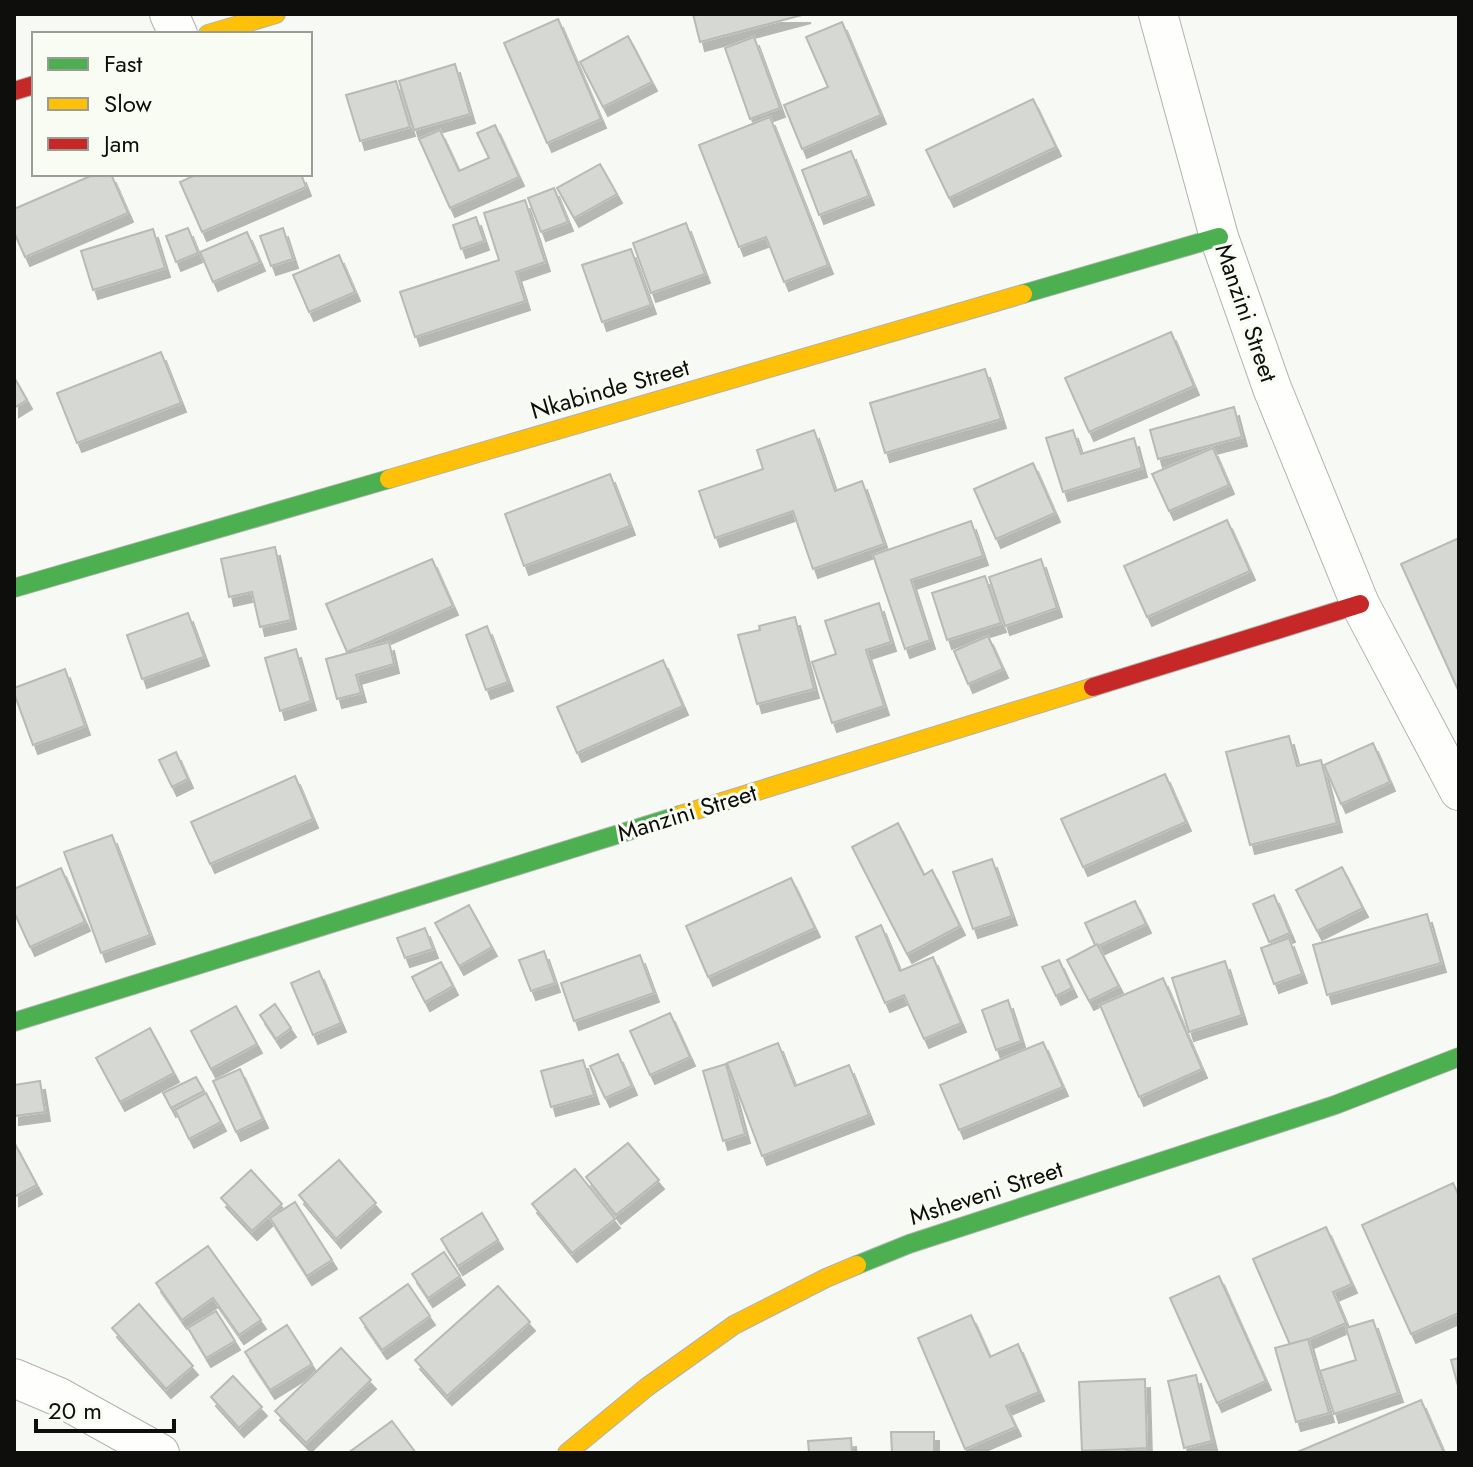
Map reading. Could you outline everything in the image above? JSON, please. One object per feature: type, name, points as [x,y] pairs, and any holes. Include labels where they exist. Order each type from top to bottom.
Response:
[{"type":"street","points":[[215,32],[276,14]]},
{"type":"street","name":"Manzini Street","points":[[1158,14],[1219,237],[1272,388],[1360,604],[1459,791]]},
{"type":"street","name":"Nkabinde Street","points":[[14,588],[1219,237]]},
{"type":"street","name":"Manzini Street","points":[[14,1022],[1360,604]]},
{"type":"street","name":"Msheveni Street","points":[[567,1453],[647,1387],[734,1325],[826,1278],[909,1244],[1335,1105],[1459,1057]]},
{"type":"street","points":[[14,1378],[59,1397],[160,1453]]},
{"type":"building","points":[[693,14],[806,14],[700,42]]},
{"type":"building","points":[[558,19],[601,119],[547,143],[504,43]]},
{"type":"building","points":[[842,22],[881,115],[802,149],[784,105],[828,87],[806,37]]},
{"type":"building","points":[[628,36],[652,82],[603,107],[580,62]]},
{"type":"building","points":[[754,37],[780,108],[750,119],[725,48]]},
{"type":"building","points":[[455,64],[470,114],[414,130],[399,81]]},
{"type":"building","points":[[396,81],[410,127],[360,141],[346,95]]},
{"type":"building","points":[[1033,99],[1056,147],[949,198],[926,150]]},
{"type":"building","points":[[770,117],[828,265],[784,282],[766,237],[739,247],[699,145]]},
{"type":"building","points":[[495,125],[519,177],[450,208],[419,139],[440,130],[459,171],[489,158],[477,133]]},
{"type":"building","points":[[851,151],[869,196],[819,215],[802,170]]},
{"type":"building","points":[[600,164],[617,194],[574,218],[557,188]]},
{"type":"building","points":[[90,176],[112,176],[128,213],[25,257],[14,232],[14,209]]},
{"type":"building","points":[[194,176],[302,176],[306,187],[202,232],[180,182]]},
{"type":"building","points":[[554,188],[568,222],[541,232],[528,198]]},
{"type":"building","points":[[525,200],[545,262],[516,272],[525,301],[415,337],[400,292],[499,260],[484,213]]},
{"type":"building","points":[[476,217],[484,241],[461,249],[453,225]]},
{"type":"building","points":[[686,223],[705,274],[651,293],[633,243]]},
{"type":"building","points":[[188,228],[198,253],[176,262],[166,236]]},
{"type":"building","points":[[283,228],[293,259],[271,266],[260,236]]},
{"type":"building","points":[[153,229],[165,268],[93,290],[81,251]]},
{"type":"building","points":[[247,232],[260,262],[213,282],[200,252]]},
{"type":"building","points":[[631,249],[651,305],[602,322],[582,265]]},
{"type":"building","points":[[339,255],[355,292],[309,312],[293,275]]},
{"type":"building","points":[[1171,332],[1194,386],[1089,432],[1065,378]]},
{"type":"building","points":[[161,352],[181,403],[77,443],[57,393]]},
{"type":"building","points":[[985,369],[1001,419],[885,453],[870,403]]},
{"type":"building","points":[[14,377],[27,400],[14,408]]},
{"type":"building","points":[[1234,407],[1242,437],[1158,459],[1150,430]]},
{"type":"building","points":[[814,430],[835,491],[862,481],[884,544],[813,569],[793,511],[715,538],[699,491],[763,469],[757,450]]},
{"type":"building","points":[[1073,430],[1081,454],[1134,438],[1142,468],[1063,492],[1046,438]]},
{"type":"building","points":[[1213,448],[1229,485],[1169,511],[1152,474]]},
{"type":"building","points":[[1033,463],[1055,513],[996,539],[974,489]]},
{"type":"building","points":[[610,474],[630,526],[524,566],[505,514]]},
{"type":"building","points":[[1227,520],[1250,571],[1147,617],[1124,566]]},
{"type":"building","points":[[971,521],[983,556],[911,580],[930,640],[905,649],[873,555]]},
{"type":"building","points":[[1459,538],[1459,692],[1401,564]]},
{"type":"building","points":[[275,547],[291,620],[260,627],[252,592],[229,597],[221,559]]},
{"type":"building","points":[[432,559],[453,606],[347,652],[326,604]]},
{"type":"building","points":[[1041,559],[1057,608],[1005,626],[989,577]]},
{"type":"building","points":[[985,576],[1001,623],[947,640],[932,593]]},
{"type":"building","points":[[879,603],[891,642],[866,650],[884,706],[832,723],[812,662],[836,654],[825,621]]},
{"type":"building","points":[[188,613],[204,657],[142,679],[127,635]]},
{"type":"building","points":[[795,617],[814,689],[757,704],[738,635]]},
{"type":"building","points":[[487,626],[508,682],[486,690],[466,635]]},
{"type":"building","points":[[988,636],[1003,669],[968,684],[954,651]]},
{"type":"building","points":[[389,642],[394,664],[356,675],[361,693],[337,699],[326,659]]},
{"type":"building","points":[[296,649],[311,701],[280,711],[265,658]]},
{"type":"building","points":[[663,660],[683,706],[577,753],[557,707]]},
{"type":"building","points":[[65,669],[85,726],[33,745],[14,688]]},
{"type":"building","points":[[1289,736],[1297,766],[1321,760],[1337,823],[1250,845],[1226,752]]},
{"type":"building","points":[[1373,743],[1390,782],[1341,804],[1324,765]]},
{"type":"building","points":[[176,752],[188,779],[172,787],[159,760]]},
{"type":"building","points":[[1165,774],[1186,822],[1083,867],[1061,819]]},
{"type":"building","points":[[295,776],[313,819],[210,864],[191,822]]},
{"type":"building","points":[[898,823],[924,875],[932,870],[960,926],[907,954],[852,847]]},
{"type":"building","points":[[112,835],[150,935],[101,953],[64,852]]},
{"type":"building","points":[[992,859],[1012,916],[973,929],[953,872]]},
{"type":"building","points":[[1342,867],[1363,908],[1317,931],[1296,890]]},
{"type":"building","points":[[61,868],[85,922],[30,947],[14,912],[14,889]]},
{"type":"building","points":[[791,878],[815,928],[708,977],[686,926]]},
{"type":"building","points":[[1274,895],[1290,933],[1269,942],[1253,904]]},
{"type":"building","points":[[1135,901],[1146,924],[1096,947],[1085,923]]},
{"type":"building","points":[[469,905],[492,947],[459,966],[435,923]]},
{"type":"building","points":[[1427,914],[1441,963],[1327,995],[1313,945]]},
{"type":"building","points":[[881,925],[900,971],[933,957],[961,1023],[924,1039],[904,995],[885,1003],[856,937]]},
{"type":"building","points":[[425,928],[433,949],[405,958],[397,938]]},
{"type":"building","points":[[1289,938],[1302,974],[1274,984],[1261,948]]},
{"type":"building","points":[[1097,944],[1119,986],[1089,1001],[1067,960]]},
{"type":"building","points":[[544,951],[555,983],[531,991],[519,960]]},
{"type":"building","points":[[640,955],[654,993],[574,1021],[561,983]]},
{"type":"building","points":[[1059,960],[1072,988],[1056,996],[1042,967]]},
{"type":"building","points":[[1225,961],[1242,1015],[1189,1032],[1172,978]]},
{"type":"building","points":[[441,962],[453,986],[425,1002],[412,977]]},
{"type":"building","points":[[319,971],[341,1023],[313,1035],[291,983]]},
{"type":"building","points":[[1163,978],[1202,1069],[1139,1097],[1100,1005]]},
{"type":"building","points":[[1008,1000],[1021,1041],[996,1050],[982,1010]]},
{"type":"building","points":[[275,1004],[291,1028],[276,1039],[260,1015]]},
{"type":"building","points":[[236,1006],[257,1044],[211,1069],[191,1031]]},
{"type":"building","points":[[670,1013],[690,1057],[650,1075],[630,1031]]},
{"type":"building","points":[[150,1028],[174,1073],[120,1102],[96,1058]]},
{"type":"building","points":[[1043,1042],[1063,1087],[959,1130],[940,1085]]},
{"type":"building","points":[[778,1043],[795,1086],[849,1065],[869,1115],[762,1156],[727,1063]]},
{"type":"building","points":[[618,1054],[632,1086],[605,1098],[590,1066]]},
{"type":"building","points":[[583,1060],[594,1095],[551,1107],[541,1071]]},
{"type":"building","points":[[726,1064],[745,1134],[723,1141],[703,1071]]},
{"type":"building","points":[[240,1069],[263,1119],[236,1132],[213,1081]]},
{"type":"building","points":[[196,1077],[204,1091],[171,1108],[163,1093]]},
{"type":"building","points":[[40,1081],[45,1112],[14,1116],[14,1085]]},
{"type":"building","points":[[206,1093],[221,1122],[189,1139],[175,1110]]},
{"type":"building","points":[[14,1142],[37,1185],[14,1197]]},
{"type":"building","points":[[628,1143],[659,1180],[616,1215],[586,1177]]},
{"type":"building","points":[[339,1160],[376,1203],[336,1239],[299,1195]]},
{"type":"building","points":[[575,1169],[615,1219],[572,1253],[532,1204]]},
{"type":"building","points":[[251,1170],[282,1204],[252,1231],[221,1198]]},
{"type":"building","points":[[1453,1183],[1459,1196],[1459,1313],[1411,1334],[1362,1225]]},
{"type":"building","points":[[295,1202],[332,1260],[307,1276],[270,1218]]},
{"type":"building","points":[[482,1213],[498,1240],[458,1266],[441,1239]]},
{"type":"building","points":[[1326,1227],[1352,1284],[1333,1292],[1346,1323],[1291,1347],[1253,1259]]},
{"type":"building","points":[[208,1246],[261,1320],[239,1335],[213,1298],[182,1320],[156,1283]]},
{"type":"building","points":[[444,1252],[460,1276],[428,1298],[412,1274]]},
{"type":"building","points":[[1219,1276],[1266,1381],[1217,1403],[1170,1298]]},
{"type":"building","points":[[408,1284],[430,1316],[382,1350],[360,1318]]},
{"type":"building","points":[[498,1286],[530,1322],[447,1396],[415,1360]]},
{"type":"building","points":[[139,1304],[193,1366],[166,1389],[112,1328]]},
{"type":"building","points":[[216,1311],[235,1341],[206,1358],[188,1328]]},
{"type":"building","points":[[971,1315],[990,1357],[1018,1344],[1039,1392],[1006,1406],[1016,1427],[965,1449],[918,1338]]},
{"type":"building","points":[[1373,1320],[1398,1393],[1334,1414],[1320,1371],[1356,1360],[1346,1328]]},
{"type":"building","points":[[287,1325],[312,1364],[270,1390],[245,1352]]},
{"type":"building","points":[[1308,1339],[1329,1413],[1296,1422],[1275,1348]]},
{"type":"building","points":[[341,1348],[371,1380],[306,1443],[275,1411]]},
{"type":"building","points":[[1459,1358],[1459,1386],[1458,1386],[1451,1360]]},
{"type":"building","points":[[1196,1375],[1212,1441],[1184,1448],[1168,1381]]},
{"type":"building","points":[[233,1376],[262,1407],[239,1428],[211,1397]]},
{"type":"building","points":[[1145,1379],[1147,1448],[1082,1451],[1079,1382]]},
{"type":"building","points":[[1421,1400],[1444,1453],[1295,1453]]},
{"type":"building","points":[[392,1421],[416,1453],[348,1453]]},
{"type":"building","points":[[891,1432],[934,1432],[934,1453],[892,1453]]},
{"type":"building","points":[[851,1438],[852,1453],[809,1453],[808,1441]]},
{"type":"traffic: fast","points":[[1023,294],[1219,237]]},
{"type":"traffic: fast","points":[[14,588],[389,479]]},
{"type":"traffic: fast","points":[[14,1022],[680,815]]},
{"type":"traffic: fast","points":[[857,1265],[909,1244],[1335,1105],[1459,1057]]},
{"type":"traffic: slow","points":[[215,32],[276,14]]},
{"type":"traffic: slow","points":[[389,479],[1023,294]]},
{"type":"traffic: slow","points":[[680,815],[1093,687]]},
{"type":"traffic: slow","points":[[567,1453],[647,1387],[734,1325],[857,1265]]},
{"type":"traffic: jam","points":[[14,91],[32,86]]},
{"type":"traffic: jam","points":[[1093,687],[1360,604]]}]
